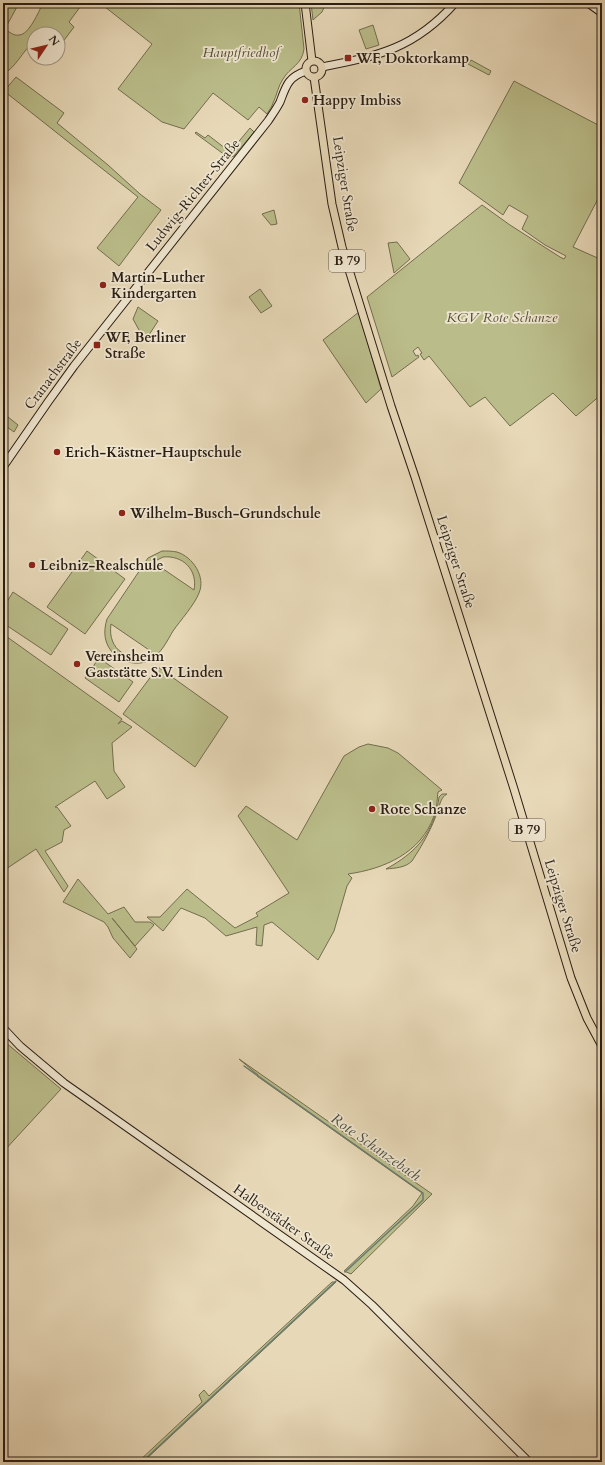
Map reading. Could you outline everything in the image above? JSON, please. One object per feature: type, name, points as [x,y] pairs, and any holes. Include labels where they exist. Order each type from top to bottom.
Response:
[{"type":"main road","points":[[305,3],[312,61]]},
{"type":"main road","points":[[322,67],[375,56],[404,44],[435,24],[455,3]]},
{"type":"main road","points":[[588,3],[602,13]]},
{"type":"main road","points":[[312,61],[318,62],[322,67],[320,74],[314,77],[309,76],[306,71],[307,64],[312,61]]},
{"type":"main road","name":"Ludwig-Richter-Straße","points":[[98,336],[268,121],[279,103],[286,85],[296,75],[306,71]]},
{"type":"main road","name":"Leipziger Straße","points":[[314,77],[332,204],[342,247],[391,406],[514,789],[571,978],[587,1018],[602,1046]]},
{"type":"main road","name":"Cranachstraße","points":[[3,467],[58,388],[98,336]]},
{"type":"main road","name":"Halberstädter Straße","points":[[3,1028],[25,1051],[64,1084],[344,1280],[372,1305],[528,1462]]},
{"type":"green space","points":[[5,3],[19,3],[5,29],[12,34],[17,35],[23,34],[26,31],[26,50],[12,68],[3,74],[3,7]]},
{"type":"green space","points":[[43,3],[58,3],[61,5],[62,3],[83,3],[69,22],[74,27],[66,38],[66,26],[31,26]]},
{"type":"green space","name":"Hauptfriedhof","points":[[100,3],[299,3],[304,49],[303,54],[301,59],[281,82],[273,104],[267,114],[259,107],[248,120],[213,93],[184,129],[162,122],[118,89],[152,44]]},
{"type":"green space","points":[[311,3],[326,3],[322,12],[313,20]]},
{"type":"green space","points":[[373,25],[379,45],[366,49],[359,30]]},
{"type":"green space","points":[[471,60],[491,71],[489,75],[468,64]]},
{"type":"green space","points":[[16,77],[64,113],[57,123],[108,165],[140,194],[161,210],[119,266],[97,248],[138,197],[4,91]]},
{"type":"green space","name":"KGV Rote Schanze","points":[[514,81],[602,127],[602,191],[573,247],[602,260],[602,394],[576,416],[553,393],[510,426],[485,397],[470,407],[429,356],[424,360],[418,347],[413,351],[416,356],[418,355],[419,357],[392,377],[367,297],[482,205],[510,225],[564,259],[566,256],[545,245],[522,229],[528,216],[509,205],[503,215],[459,183]]},
{"type":"green space","points":[[250,128],[254,132],[234,156],[229,158],[195,133],[196,132],[205,138],[208,135],[230,152]]},
{"type":"green space","points":[[274,210],[277,224],[271,225],[262,214]]},
{"type":"green space","points":[[397,242],[410,259],[394,273],[388,243]]},
{"type":"green space","points":[[260,289],[272,306],[261,313],[249,297]]},
{"type":"green space","points":[[138,307],[158,321],[145,341],[133,319]]},
{"type":"green space","points":[[359,312],[381,389],[366,403],[323,340]]},
{"type":"green space","points":[[3,413],[18,425],[14,432],[3,424]]},
{"type":"green space","points":[[87,551],[125,579],[85,634],[47,607]]},
{"type":"green space","points":[[162,551],[177,552],[183,555],[188,558],[197,568],[201,581],[201,587],[194,602],[157,654],[146,662],[131,663],[122,660],[114,654],[108,646],[105,638],[106,624],[107,619],[148,558]],"holes":[[[163,557],[177,558],[188,565],[194,576],[194,590],[153,562]],[[111,624],[152,652],[135,656],[121,652],[112,641]]]},
{"type":"green space","points":[[13,592],[68,629],[51,655],[3,623],[3,608]]},
{"type":"green space","points":[[3,634],[122,719],[118,724],[122,721],[132,727],[112,743],[114,771],[125,787],[107,799],[95,781],[55,807],[57,807],[71,826],[64,830],[62,842],[45,851],[68,886],[64,892],[36,849],[3,871]]},
{"type":"green space","points":[[99,658],[133,682],[119,702],[85,678]]},
{"type":"green space","points":[[158,667],[228,717],[195,767],[123,714]]},
{"type":"green space","points":[[368,744],[388,748],[398,753],[442,790],[438,792],[435,813],[428,829],[411,849],[388,863],[361,872],[348,874],[352,878],[347,886],[334,931],[318,960],[272,922],[264,925],[262,946],[256,945],[257,927],[226,936],[205,918],[181,908],[163,931],[147,917],[160,917],[187,889],[235,928],[258,916],[256,913],[289,893],[238,816],[246,806],[297,840],[344,756],[359,747]]},
{"type":"green space","points":[[442,794],[447,794],[442,799],[430,830],[412,861],[403,866],[386,869],[409,854],[421,842],[431,827],[436,813],[439,797]]},
{"type":"green space","points":[[78,879],[108,914],[124,907],[135,922],[150,922],[154,925],[135,946],[112,918],[137,949],[130,958],[113,938],[104,922],[63,902]]},
{"type":"green space","points":[[5,1042],[61,1089],[3,1152],[3,1044]]},
{"type":"green space","points":[[239,1059],[432,1194],[351,1274],[344,1271],[413,1206],[422,1193],[257,1076],[258,1075]]},
{"type":"green space","points":[[332,1282],[336,1282],[143,1462],[138,1462],[202,1402],[199,1395],[204,1390],[209,1396]]},
{"type":"waterway","name":"Rote Schanzebach","points":[[244,1066],[423,1193],[423,1200],[345,1272]]},
{"type":"waterway","name":"Rote Schanzebach","points":[[142,1462],[336,1281]]},
{"type":"place","name":"WF, Doktorkamp","points":[[348,58]]},
{"type":"place","name":"Happy Imbiss","points":[[305,100]]},
{"type":"place","name":"Martin-Luther Kindergarten","points":[[103,285]]},
{"type":"place","name":"WF, Berliner Straße","points":[[97,345]]},
{"type":"place","name":"Erich-Kästner-Hauptschule","points":[[57,452]]},
{"type":"place","name":"Wilhelm-Busch-Grundschule","points":[[122,513]]},
{"type":"place","name":"Leibniz-Realschule","points":[[32,565]]},
{"type":"place","name":"Vereinsheim Gaststätte S.V. Linden","points":[[77,664]]},
{"type":"place","name":"Rote Schanze","points":[[372,809]]}]
